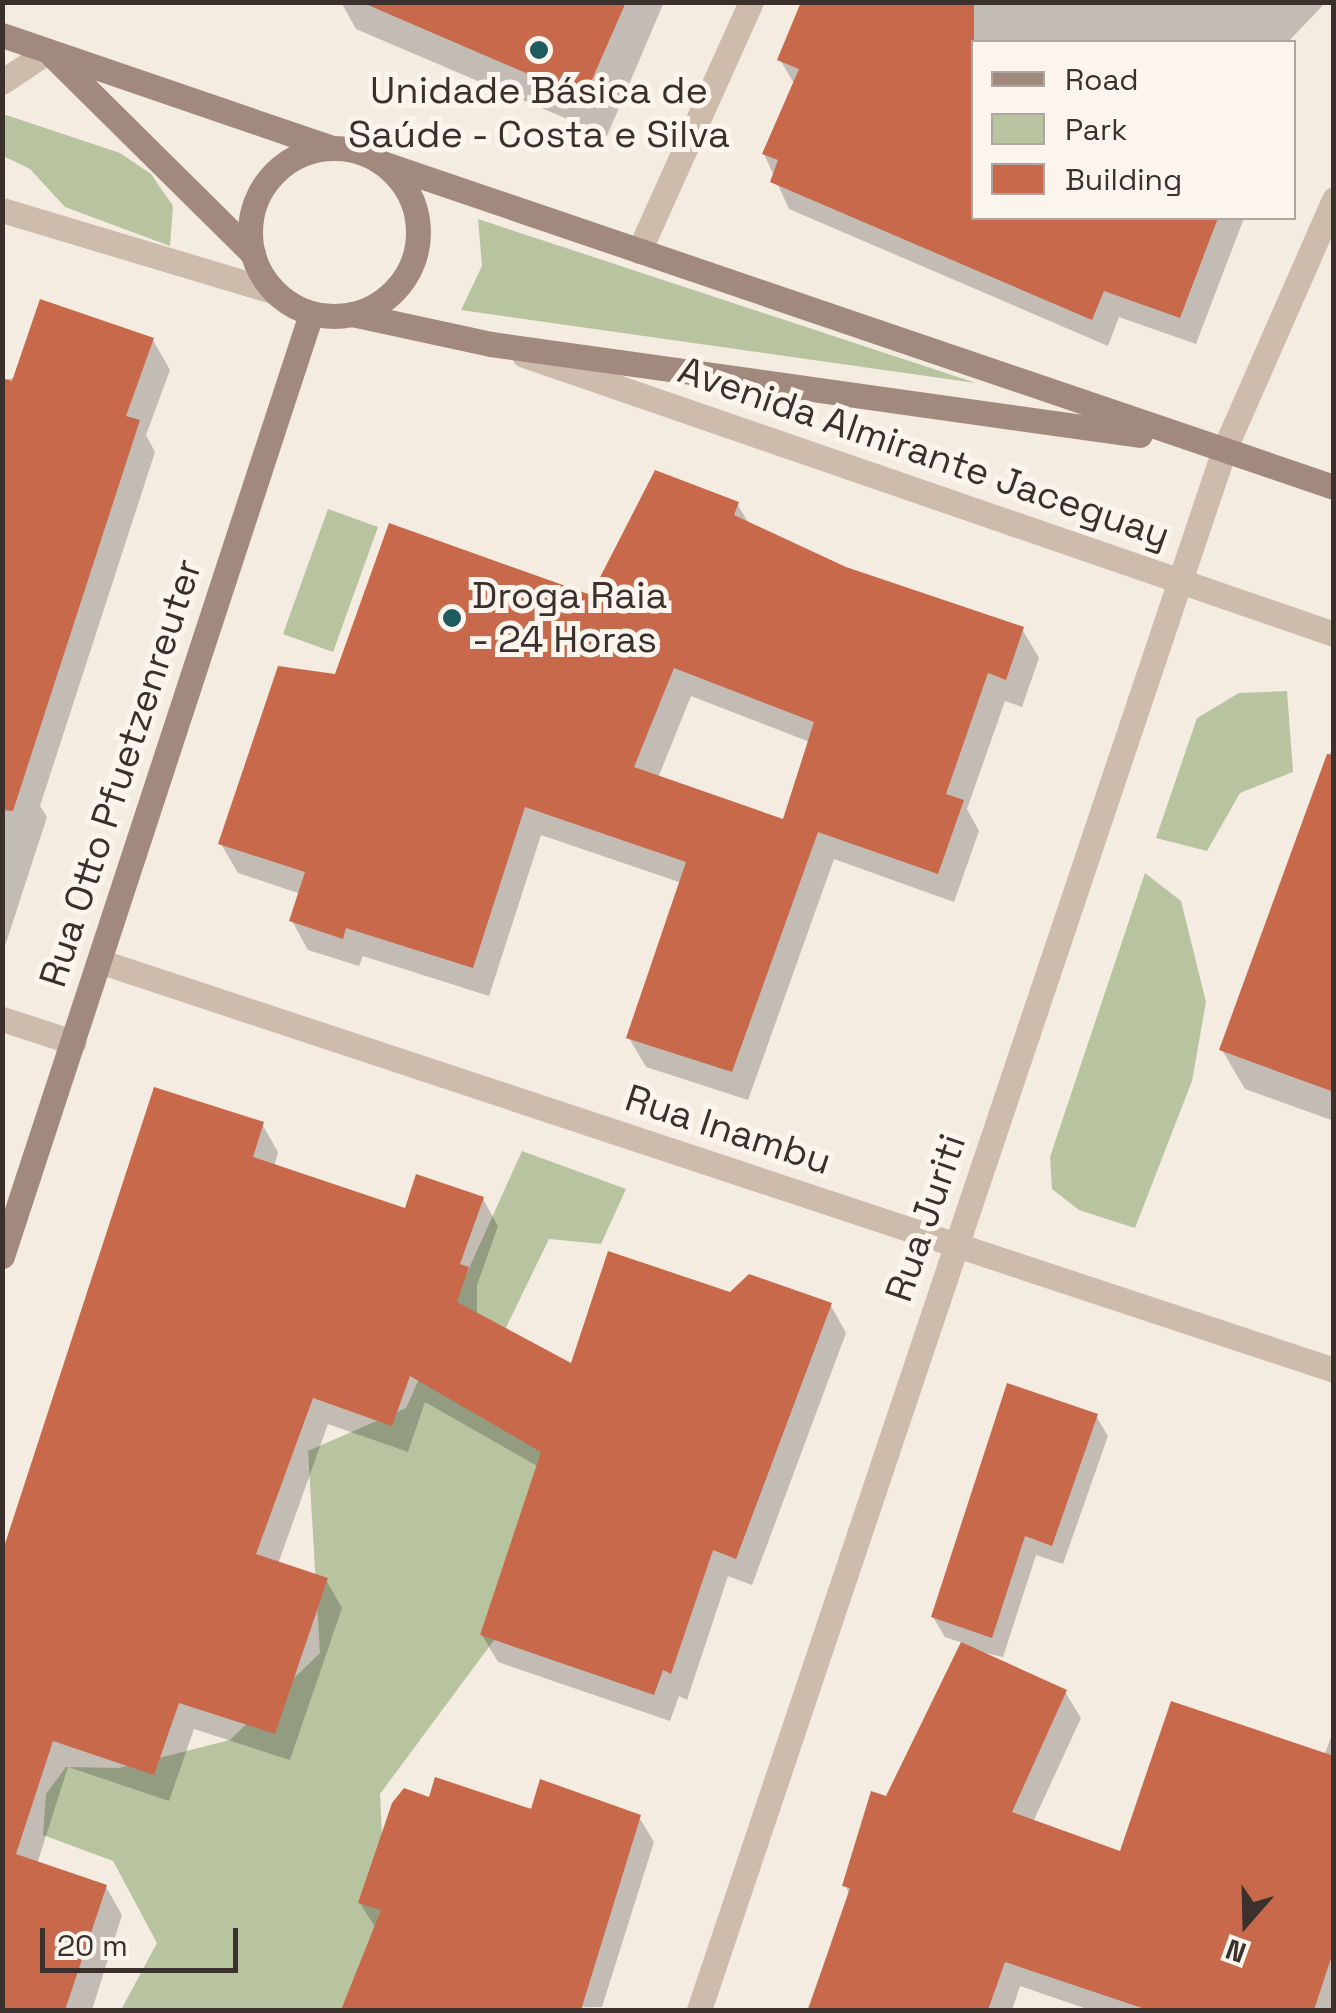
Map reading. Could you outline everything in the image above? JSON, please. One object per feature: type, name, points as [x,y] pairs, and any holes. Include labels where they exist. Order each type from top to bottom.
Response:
[{"type":"main road","points":[[2,35],[382,163],[402,182],[419,235],[399,286],[352,314],[311,314],[275,292],[253,254],[48,51]]},
{"type":"main road","points":[[253,254],[252,216],[267,181],[309,152],[335,148]]},
{"type":"main road","name":"Avenida Almirante Jaceguay","points":[[382,163],[1334,487]]},
{"type":"main road","name":"Rua Otto Pfuetzenreuter","points":[[2,1256],[311,314]]},
{"type":"main road","name":"Avenida Almirante Jaceguay","points":[[352,314],[491,344],[1224,450]]},
{"type":"street","points":[[639,251],[751,2]]},
{"type":"street","points":[[2,82],[48,51]]},
{"type":"street","name":"Rua Juriti","points":[[699,2010],[1224,450],[1334,200]]},
{"type":"street","points":[[2,210],[275,292]]},
{"type":"street","name":"Avenida Almirante Jaceguay","points":[[491,344],[1334,634]]},
{"type":"street","name":"Rua Inambu","points":[[99,961],[1334,1370]]},
{"type":"street","points":[[2,1019],[72,1042]]},
{"type":"green space","points":[[3,114],[120,153],[151,174],[173,206],[170,246],[65,207],[30,169],[3,156]]},
{"type":"green space","points":[[478,219],[976,383],[461,310],[482,266]]},
{"type":"green space","points":[[328,509],[378,527],[333,652],[283,634]]},
{"type":"green space","points":[[1287,691],[1293,772],[1240,793],[1207,851],[1156,838],[1197,718],[1239,693]]},
{"type":"green space","points":[[1145,873],[1181,901],[1206,1002],[1192,1081],[1135,1228],[1079,1210],[1052,1189],[1050,1157]]},
{"type":"green space","points":[[522,1151],[626,1189],[601,1244],[549,1239],[482,1377],[554,1455],[515,1530],[514,1613],[380,1794],[386,1920],[371,1980],[344,2010],[121,2010],[157,1943],[113,1861],[43,1835],[46,1794],[66,1767],[119,1768],[230,1740],[320,1653],[308,1451],[406,1408]]},
{"type":"building","name":"Unidade Básica de Saúde - Costa e Silva","points":[[361,2],[626,2],[584,98]]},
{"type":"building","points":[[801,2],[974,2],[971,220],[1217,220],[1180,318],[1104,291],[1092,320],[770,182],[778,160],[762,154],[799,69],[777,60]]},
{"type":"building","points":[[40,299],[154,338],[126,416],[140,420],[13,811],[2,810],[2,378],[12,381]]},
{"type":"building","points":[[655,470],[739,502],[734,515],[846,567],[1024,627],[1006,680],[988,673],[946,794],[964,800],[938,874],[818,832],[732,1072],[626,1038],[686,862],[525,807],[473,968],[346,928],[343,939],[289,921],[305,872],[218,844],[278,666],[335,674],[389,523],[591,595]],"holes":[[[674,668],[814,722],[783,819],[634,767]]]},
{"type":"building","points":[[1327,754],[1334,755],[1334,1092],[1219,1050]]},
{"type":"building","points":[[154,1087],[264,1122],[253,1157],[405,1208],[416,1174],[484,1197],[460,1264],[469,1267],[457,1302],[571,1363],[608,1251],[730,1292],[749,1274],[832,1303],[736,1559],[713,1550],[671,1674],[663,1670],[654,1695],[480,1635],[541,1452],[410,1376],[392,1426],[313,1398],[256,1554],[328,1578],[275,1734],[179,1703],[154,1775],[53,1741],[16,1854],[107,1885],[65,2010],[2,2010],[2,1553]]},
{"type":"building","points":[[1007,1383],[1098,1414],[1052,1546],[1025,1536],[992,1638],[931,1617]]},
{"type":"building","points":[[961,1642],[1067,1690],[1012,1812],[1120,1851],[1171,1701],[1334,1756],[1334,1949],[1314,2010],[1148,2010],[1005,1962],[988,2010],[808,2010],[850,1888],[842,1886],[871,1791],[886,1796]]},
{"type":"building","points":[[435,1777],[531,1809],[540,1779],[641,1815],[581,2010],[341,2010],[381,1910],[358,1903],[392,1803],[404,1788],[429,1797]]},
{"type":"place","name":"Unidade Básica de Saúde - Costa e Silva","points":[[539,50]]},
{"type":"place","name":"Droga Raia - 24 Horas","points":[[452,618]]}]
